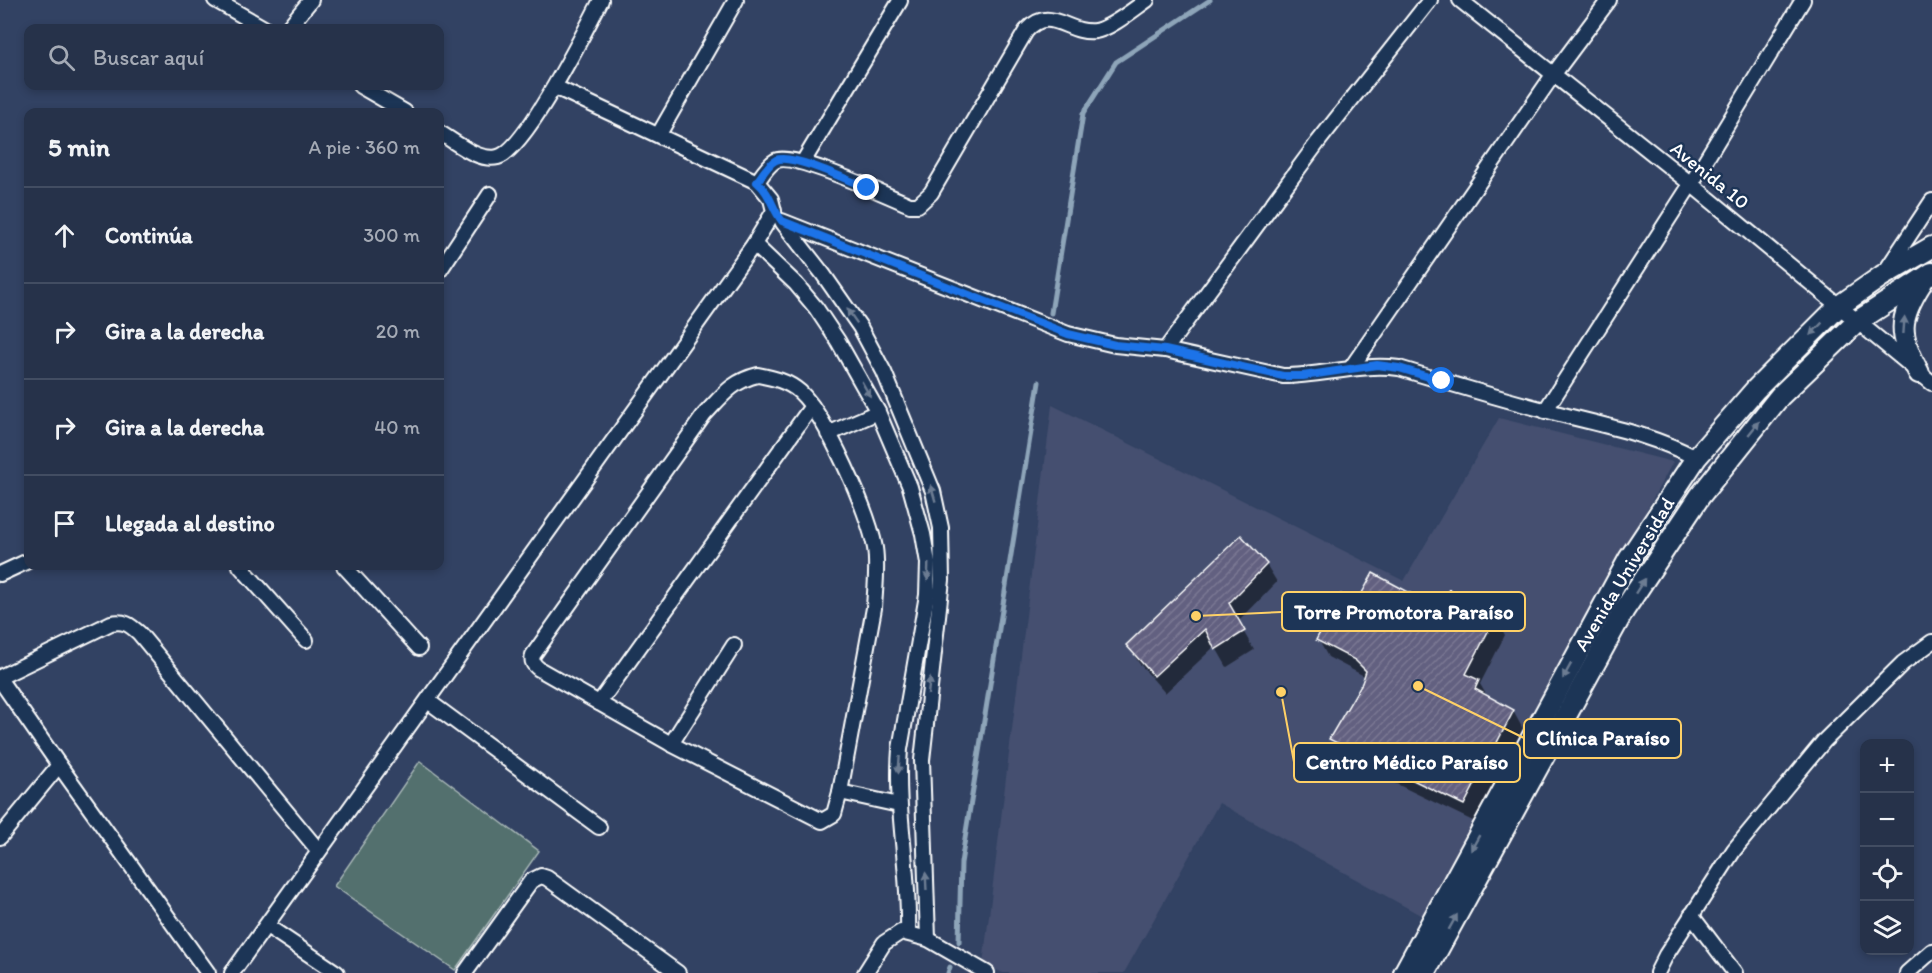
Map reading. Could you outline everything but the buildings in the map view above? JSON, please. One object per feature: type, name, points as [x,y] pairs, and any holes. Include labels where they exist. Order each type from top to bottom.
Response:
[{"type":"street","points":[[215,0],[257,24]]},
{"type":"street","points":[[291,24],[311,0]]},
{"type":"street","points":[[444,135],[475,154],[487,158],[507,153],[555,87],[601,0]]},
{"type":"street","points":[[659,134],[736,0]]},
{"type":"street","points":[[1165,350],[1318,142],[1430,0]]},
{"type":"street","name":"Avenida 10","points":[[1460,0],[1691,184],[1926,378]]},
{"type":"street","points":[[1351,368],[1553,75],[1609,0]]},
{"type":"street","points":[[1545,411],[1691,184],[1803,0]]},
{"type":"street","points":[[803,162],[900,2]]},
{"type":"street","points":[[757,182],[776,160],[784,159],[803,162],[910,205],[918,205],[931,193],[1031,25],[1047,18],[1088,31],[1095,31],[1104,28],[1140,2]]},
{"type":"street","points":[[555,87],[757,182],[771,199],[778,216],[860,327],[884,372],[933,491],[941,528],[942,580],[922,760],[928,939]]},
{"type":"street","points":[[367,90],[398,108]]},
{"type":"street","points":[[444,264],[490,194]]},
{"type":"street","points":[[1882,276],[1932,201]]},
{"type":"street","points":[[778,216],[1068,334],[1115,345],[1165,350],[1283,376],[1312,375],[1377,365],[1399,368],[1545,411],[1650,437],[1696,458]]},
{"type":"street","points":[[232,973],[754,244],[778,216]]},
{"type":"street","points":[[754,244],[796,284],[838,340],[878,412],[910,488],[923,534],[928,563],[927,595],[900,749],[898,775],[899,805],[909,890],[908,933]]},
{"type":"street","name":"Avenida Universidad","points":[[1404,973],[1629,559],[1696,458],[1755,390],[1839,306],[1882,276],[1932,247]]},
{"type":"street","points":[[1926,378],[1907,349],[1903,332],[1904,316],[1910,300],[1928,276]]},
{"type":"street","name":"Avenida Universidad","points":[[1425,973],[1624,610],[1700,496],[1780,396],[1858,321],[1928,276]]},
{"type":"street","points":[[758,375],[788,383],[812,406],[828,434],[868,522],[875,549],[876,578],[874,608],[840,792],[834,814],[822,821],[671,744],[539,669],[533,665],[533,655],[704,415],[725,392],[742,378],[758,375]]},
{"type":"street","points":[[599,703],[812,406]]},
{"type":"street","points":[[828,434],[878,412]]},
{"type":"street","points":[[0,574],[24,563]]},
{"type":"street","points":[[244,570],[306,640]]},
{"type":"street","points":[[348,570],[418,648]]},
{"type":"street","points":[[208,973],[0,679],[111,623],[120,621],[130,625],[318,850]]},
{"type":"street","points":[[1657,973],[1734,850],[1824,741],[1903,663],[1932,642]]},
{"type":"street","points":[[671,744],[734,645]]},
{"type":"street","points":[[428,701],[598,827]]},
{"type":"street","points":[[0,837],[59,765]]},
{"type":"street","points":[[840,792],[899,805]]},
{"type":"street","points":[[465,973],[531,881],[542,876],[659,968],[678,973]]},
{"type":"street","points":[[1692,915],[1735,973]]},
{"type":"street","points":[[267,926],[337,973]]},
{"type":"street","points":[[865,973],[885,943],[901,933],[908,933],[928,939],[987,973]]},
{"type":"street","points":[[1907,973],[1932,951]]},
{"type":"shaded area","points":[[1052,405],[1404,581],[1499,418],[1673,462],[1422,916],[1219,803],[1124,973],[1003,973],[983,964]]},
{"type":"green space","points":[[420,761],[539,851],[455,970],[334,886]]},
{"type":"waterway","points":[[1051,313],[1083,114],[1116,62],[1210,0]]},
{"type":"waterway","points":[[959,942],[961,863],[1039,382]]},
{"type":"waterway","points":[[948,973],[950,967]]},
{"type":"place","name":"Torre Promotora Paraíso","points":[[1196,616]]},
{"type":"place","name":"Clínica Paraíso","points":[[1418,686]]},
{"type":"place","name":"Centro Médico Paraíso","points":[[1281,692]]},
{"type":"route","points":[[867,188],[803,162],[784,159],[776,160],[769,165],[757,182],[765,189],[771,199],[774,212],[782,221],[1068,334],[1115,345],[1165,350],[1283,376],[1321,374],[1377,365],[1399,368],[1442,381]]}]
